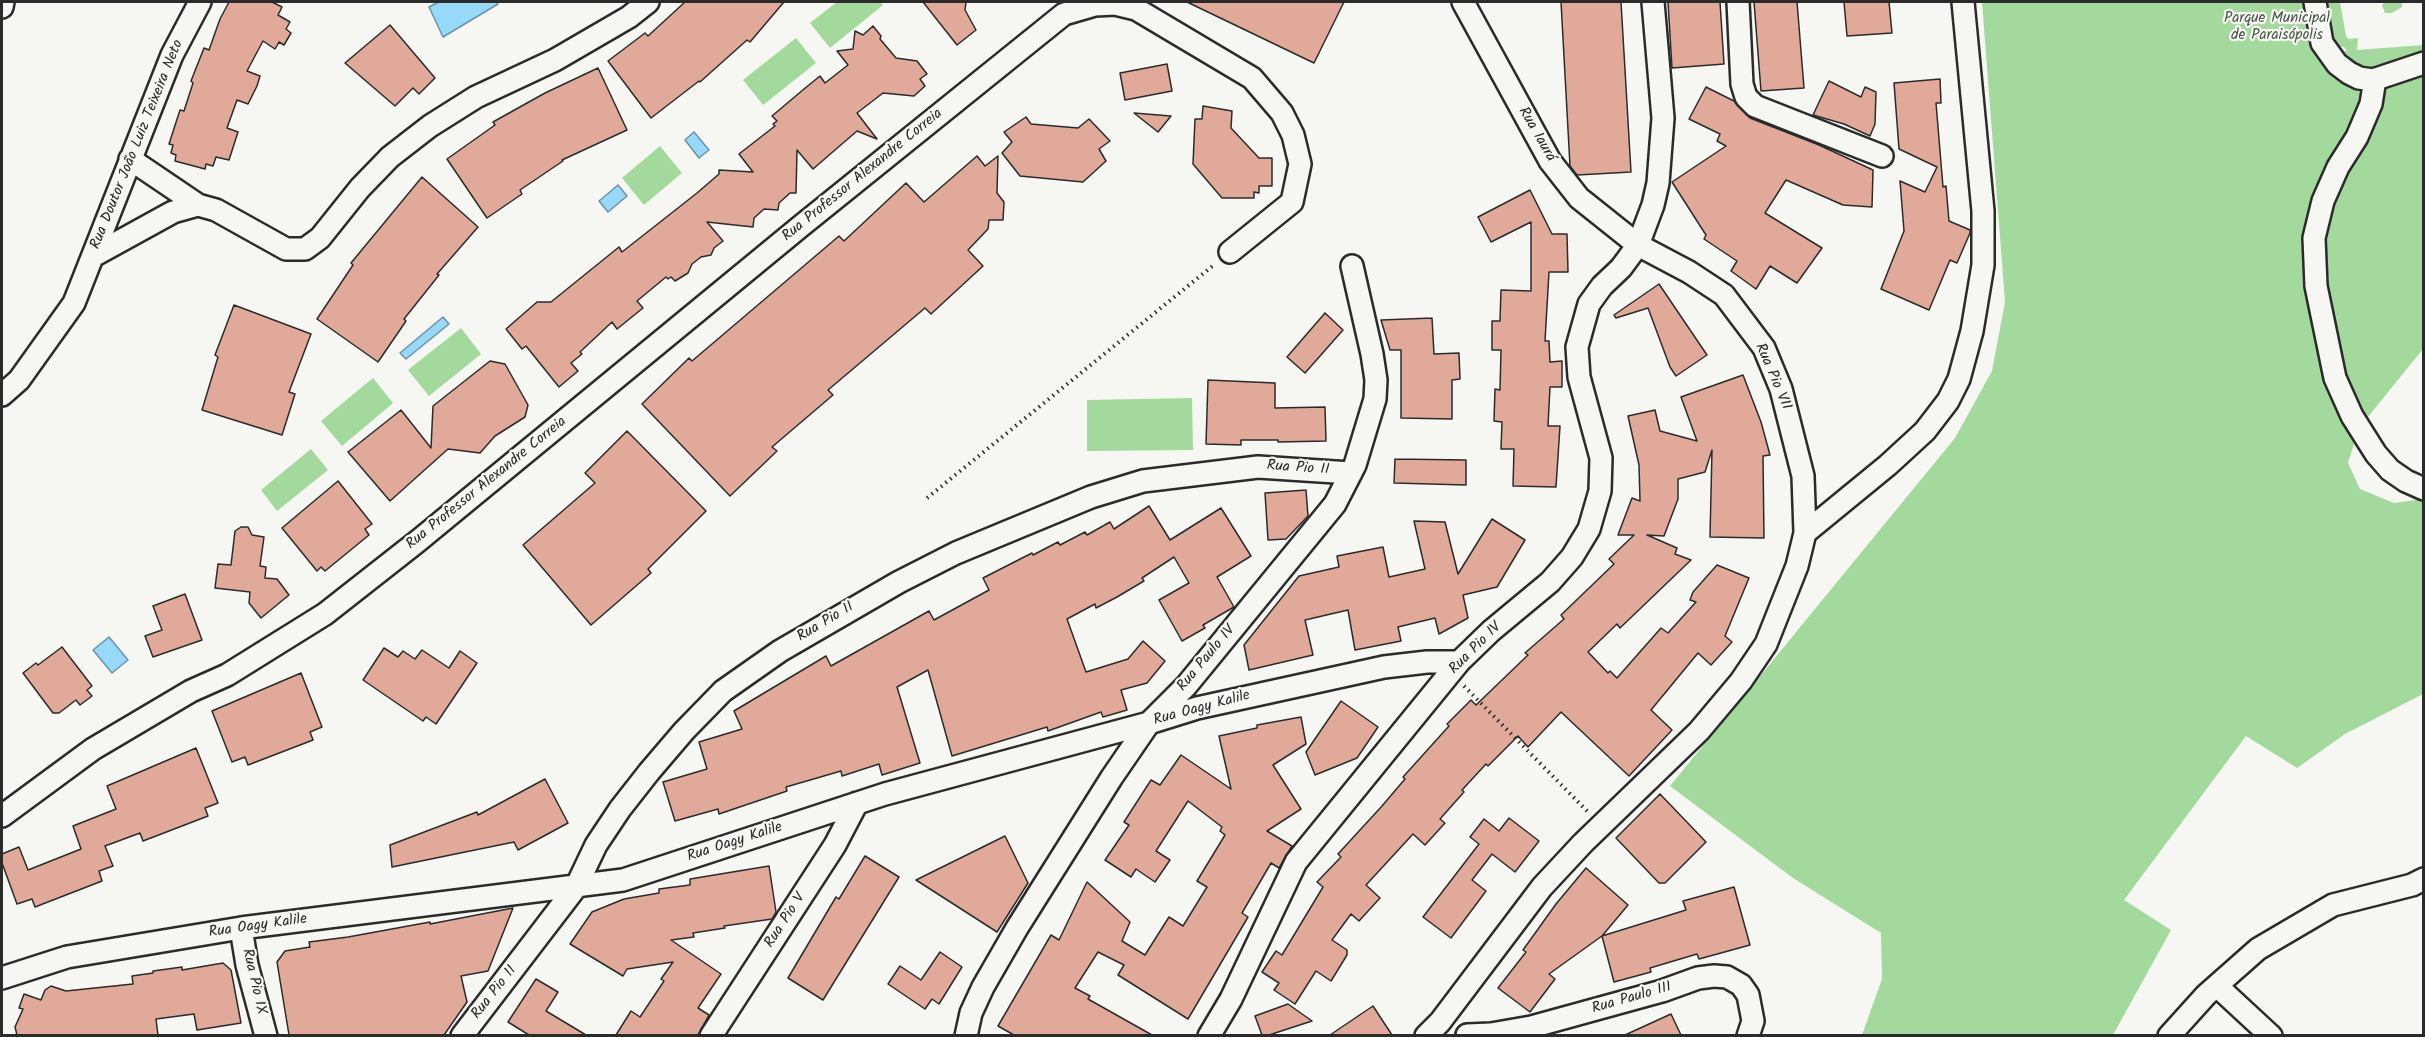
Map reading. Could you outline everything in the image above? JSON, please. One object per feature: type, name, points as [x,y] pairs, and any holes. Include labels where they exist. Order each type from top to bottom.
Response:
[{"type":"street","points":[[2,7],[3,2]]},
{"type":"street","name":"Rua Doutor João Luiz Teixeira Neto","points":[[2,395],[18,380],[74,303],[172,56],[200,2]]},
{"type":"street","points":[[130,159],[198,205],[216,210],[286,249],[304,249],[320,238],[360,188],[390,156],[430,126],[476,97],[555,60],[629,17],[648,2]]},
{"type":"street","name":"Rua Iaurá","points":[[1463,2],[1531,129],[1563,180],[1579,198],[1638,245]]},
{"type":"street","name":"Rua Pio IV","points":[[1209,1035],[1231,999],[1296,862],[1455,668],[1491,631],[1550,582],[1572,557],[1589,529],[1600,491],[1601,458],[1579,377],[1577,347],[1589,304],[1638,245],[1653,205],[1658,183],[1663,132],[1662,93],[1653,2]]},
{"type":"street","points":[[1738,2],[1742,84],[1746,97],[1755,106],[1882,156]]},
{"type":"street","points":[[1805,533],[1888,465],[1925,431],[1948,401],[1959,379],[1977,310],[1983,265],[1984,232],[1963,2]]},
{"type":"street","points":[[2316,2],[2320,36],[2337,64],[2359,78],[2375,79],[2424,63]]},
{"type":"street","name":"Rua Professor Alexandre Correia","points":[[2,816],[93,749],[191,691],[227,675],[325,614],[418,541],[801,226],[1064,14],[1095,5],[1115,4],[1136,9],[1251,78],[1281,113],[1293,135],[1300,165],[1292,202],[1230,252]]},
{"type":"street","points":[[2375,79],[2371,104],[2357,137],[2338,167],[2323,201],[2314,238],[2316,286],[2335,378],[2352,416],[2376,454],[2390,470],[2424,489]]},
{"type":"street","name":"Rua Doutor João Luiz Teixeira Neto","points":[[93,256],[173,212],[198,205]]},
{"type":"street","name":"Rua Pio VII","points":[[1461,995],[1542,887],[1699,731],[1754,662],[1766,644],[1797,566],[1805,533],[1803,476],[1781,389],[1764,348],[1724,295],[1689,272],[1638,245]]},
{"type":"street","name":"Rua Paulo IV","points":[[966,1035],[971,1013],[983,987],[1017,928],[1112,777],[1149,723],[1186,686],[1335,504],[1351,473],[1370,419],[1375,399],[1376,380],[1352,266]]},
{"type":"street","name":"Rua Pio II","points":[[462,1035],[576,888],[596,845],[620,809],[684,731],[723,691],[780,651],[898,582],[956,553],[1091,497],[1143,481],[1258,467],[1351,473]]},
{"type":"street","name":"Rua Oagy Kalile","points":[[2,978],[67,957],[241,928],[520,892],[576,888],[623,880],[857,803],[1197,708],[1384,667],[1427,662],[1455,668]]},
{"type":"street","name":"Rua Pio V","points":[[711,1035],[835,845],[857,803]]},
{"type":"street","points":[[2169,1035],[2217,986],[2258,949],[2333,905],[2412,885],[2424,879]]},
{"type":"street","name":"Rua Pio IX","points":[[241,928],[266,1035]]},
{"type":"street","name":"Rua Paulo III","points":[[1467,1035],[1491,1034],[1531,1027],[1662,991],[1698,978],[1714,976],[1727,977],[1740,985],[1748,994],[1753,1021],[1748,1035]]},
{"type":"street","points":[[2217,986],[2271,1035]]},
{"type":"street","points":[[1461,995],[1467,1035]]},
{"type":"street","points":[[1426,1035],[1440,1022],[1461,995]]},
{"type":"path","points":[[927,498],[1230,252]]},
{"type":"path","points":[[1455,668],[1602,826]]},
{"type":"green space","points":[[837,2],[880,2],[883,5],[830,48],[810,23]]},
{"type":"green space","name":"Parque Municipal de Paraisópolis","points":[[1982,2],[2307,2],[2325,53],[2347,51],[2344,47],[2337,47],[2329,31],[2324,2],[2340,2],[2346,36],[2348,39],[2358,38],[2357,50],[2423,45],[2423,349],[2359,428],[2348,463],[2360,489],[2394,503],[2423,499],[2423,694],[2345,734],[2297,768],[2246,736],[2124,900],[2171,930],[2113,1035],[1862,1035],[1882,979],[1881,933],[1793,878],[1670,786],[1955,438],[1992,371],[2005,302]]},
{"type":"green space","points":[[2385,2],[2402,2],[2402,7],[2392,13],[2385,13],[2382,5]]},
{"type":"green space","points":[[796,38],[816,63],[763,105],[743,80]]},
{"type":"green space","points":[[660,146],[682,173],[644,205],[622,178]]},
{"type":"green space","points":[[461,328],[481,354],[429,396],[408,370]]},
{"type":"green space","points":[[373,378],[393,403],[342,446],[321,421]]},
{"type":"green space","points":[[1192,398],[1193,450],[1087,451],[1087,400]]},
{"type":"green space","points":[[311,449],[328,470],[277,511],[261,490]]},
{"type":"water","points":[[439,2],[496,2],[498,4],[443,37],[429,7]]},
{"type":"water","points":[[694,132],[709,150],[699,158],[685,140]]},
{"type":"water","points":[[618,185],[627,196],[608,212],[599,201]]},
{"type":"water","points":[[443,317],[449,324],[406,359],[400,353]]},
{"type":"water","points":[[109,637],[128,660],[112,673],[93,650]]},
{"type":"building","points":[[229,2],[272,2],[282,7],[278,15],[290,22],[286,29],[291,33],[284,45],[279,42],[275,49],[263,41],[247,71],[260,76],[257,86],[248,104],[237,100],[227,128],[238,132],[229,160],[216,157],[213,166],[206,164],[205,169],[175,161],[176,155],[171,153],[173,145],[169,144],[180,110],[184,111],[193,83],[191,81],[204,48],[209,50]]},
{"type":"building","points":[[685,2],[784,2],[750,42],[747,40],[700,82],[651,118],[608,61],[645,33],[648,36]]},
{"type":"building","points":[[923,2],[966,2],[965,10],[976,30],[957,45]]},
{"type":"building","points":[[1187,2],[1344,2],[1314,63]]},
{"type":"building","points":[[1561,2],[1621,2],[1631,172],[1577,175],[1570,166]]},
{"type":"building","points":[[1668,2],[1720,2],[1724,64],[1672,68]]},
{"type":"building","points":[[1754,2],[1797,2],[1804,88],[1761,91]]},
{"type":"building","points":[[1844,2],[1889,2],[1892,33],[1847,36]]},
{"type":"building","points":[[390,25],[435,78],[419,94],[413,88],[395,106],[345,63]]},
{"type":"building","points":[[873,26],[881,36],[880,39],[896,58],[917,61],[927,74],[920,79],[925,86],[914,96],[883,93],[857,113],[877,139],[857,131],[813,169],[797,150],[796,193],[790,193],[779,203],[778,210],[764,209],[754,218],[753,227],[707,222],[723,241],[714,248],[711,255],[701,257],[692,264],[688,273],[675,281],[671,277],[668,279],[666,277],[637,301],[643,308],[617,329],[612,322],[571,363],[578,371],[559,387],[526,346],[522,349],[506,329],[537,302],[551,302],[619,247],[622,252],[697,193],[719,174],[719,170],[753,172],[739,154],[775,126],[773,124],[777,121],[772,116],[804,89],[820,76],[825,83],[848,65],[837,51],[853,49],[855,31],[863,35]]},
{"type":"building","points":[[1167,64],[1172,91],[1125,100],[1120,73]]},
{"type":"building","points":[[598,68],[627,130],[562,160],[520,190],[522,194],[487,218],[447,159],[495,125],[493,122],[545,93]]},
{"type":"building","points":[[1940,79],[1941,103],[1936,103],[1943,187],[1946,186],[1949,221],[1970,230],[1970,233],[1957,263],[1950,260],[1929,310],[1881,289],[1904,231],[1900,181],[1925,192],[1937,167],[1899,149],[1894,83]]},
{"type":"building","points":[[1829,81],[1861,97],[1865,87],[1876,92],[1875,124],[1870,136],[1844,124],[1813,115]]},
{"type":"building","points":[[1706,87],[1734,101],[1750,118],[1819,145],[1873,170],[1872,207],[1843,205],[1786,180],[1765,213],[1822,248],[1797,283],[1770,266],[1756,289],[1731,271],[1737,261],[1704,239],[1706,235],[1672,182],[1726,146],[1717,141],[1720,134],[1689,119]]},
{"type":"building","points":[[1203,106],[1232,111],[1231,128],[1259,158],[1272,158],[1272,186],[1259,186],[1259,193],[1254,192],[1254,198],[1222,198],[1193,164],[1195,119],[1202,119]]},
{"type":"building","points":[[1134,113],[1171,116],[1158,132]]},
{"type":"building","points":[[1026,117],[1031,124],[1078,128],[1089,119],[1110,141],[1099,149],[1106,161],[1083,182],[1020,176],[1002,153],[1012,142],[1004,132]]},
{"type":"building","points":[[977,156],[985,166],[998,156],[997,193],[1004,202],[1003,220],[989,220],[988,229],[968,250],[983,266],[931,314],[925,308],[828,390],[833,395],[772,447],[777,451],[730,496],[642,404],[689,358],[692,361],[839,236],[844,241],[906,183],[924,202]]},
{"type":"building","points":[[422,177],[478,227],[437,274],[439,275],[404,319],[406,321],[378,362],[317,319],[353,265],[351,263]]},
{"type":"building","points":[[1530,190],[1552,234],[1567,234],[1568,272],[1549,272],[1545,341],[1549,341],[1550,362],[1562,361],[1562,387],[1550,387],[1548,426],[1560,426],[1556,487],[1513,486],[1514,449],[1501,449],[1502,422],[1494,421],[1495,389],[1500,390],[1501,350],[1492,350],[1492,321],[1500,321],[1501,290],[1531,291],[1531,222],[1491,242],[1478,217]]},
{"type":"building","points":[[1659,284],[1707,355],[1676,376],[1670,367],[1648,308],[1616,318],[1614,315]]},
{"type":"building","points":[[234,305],[311,334],[289,392],[295,394],[282,435],[202,410],[218,357],[215,355]]},
{"type":"building","points":[[1325,313],[1343,330],[1305,373],[1287,357]]},
{"type":"building","points":[[1432,318],[1434,354],[1459,353],[1460,379],[1452,380],[1452,419],[1401,418],[1401,350],[1390,350],[1381,320]]},
{"type":"building","points":[[490,361],[505,364],[528,405],[525,417],[495,436],[480,453],[448,449],[390,501],[348,452],[401,410],[431,448],[433,406]]},
{"type":"building","points":[[1743,375],[1761,422],[1770,455],[1763,456],[1764,538],[1710,537],[1712,450],[1705,472],[1678,479],[1678,499],[1664,536],[1647,535],[1677,548],[1675,554],[1691,560],[1620,628],[1617,624],[1588,652],[1608,673],[1610,671],[1617,678],[1661,628],[1668,633],[1696,602],[1690,600],[1693,592],[1717,565],[1749,578],[1725,636],[1732,642],[1711,665],[1698,653],[1651,710],[1672,730],[1629,776],[1561,712],[1528,747],[1518,736],[1488,766],[1486,764],[1462,790],[1464,792],[1440,819],[1445,823],[1425,845],[1413,834],[1366,885],[1380,898],[1359,921],[1351,914],[1332,940],[1347,950],[1347,955],[1331,981],[1316,971],[1295,1004],[1274,990],[1279,983],[1262,972],[1276,951],[1282,955],[1323,887],[1317,882],[1341,857],[1338,854],[1405,779],[1403,777],[1449,726],[1447,724],[1471,700],[1476,705],[1528,655],[1525,653],[1564,619],[1561,615],[1614,564],[1609,559],[1634,535],[1618,535],[1632,498],[1640,501],[1639,465],[1628,416],[1655,410],[1660,431],[1697,441],[1681,397]]},
{"type":"building","points":[[1208,380],[1275,383],[1275,408],[1325,407],[1326,441],[1241,440],[1241,445],[1206,444]]},
{"type":"building","points":[[627,431],[706,511],[648,569],[651,573],[591,625],[523,545],[595,483],[585,473]]},
{"type":"building","points":[[1395,459],[1466,460],[1466,485],[1394,483]]},
{"type":"building","points":[[338,481],[372,524],[365,529],[369,535],[325,571],[321,567],[317,571],[282,528]]},
{"type":"building","points":[[1306,490],[1308,516],[1286,539],[1268,540],[1265,493]]},
{"type":"building","points":[[1149,506],[1170,540],[1221,508],[1251,556],[1217,577],[1234,607],[1203,625],[1205,628],[1182,641],[1159,600],[1189,583],[1174,557],[1142,578],[1144,581],[1117,597],[1096,608],[1095,604],[1067,619],[1086,672],[1128,659],[1143,641],[1165,661],[1147,683],[1121,690],[1127,710],[1103,717],[1101,712],[1048,731],[1047,727],[952,756],[928,670],[897,687],[920,763],[882,775],[879,764],[842,776],[841,771],[786,787],[787,791],[719,814],[718,809],[675,821],[663,782],[707,769],[699,742],[742,729],[734,711],[826,656],[831,666],[929,611],[934,620],[989,590],[983,578],[1032,553],[1033,555],[1058,542],[1060,545],[1085,532],[1087,535],[1110,522],[1114,529]]},
{"type":"building","points":[[1492,519],[1525,540],[1497,587],[1463,595],[1468,618],[1439,634],[1435,618],[1398,627],[1401,641],[1355,650],[1348,610],[1305,620],[1313,655],[1249,670],[1244,645],[1299,576],[1339,567],[1337,556],[1383,547],[1389,577],[1425,569],[1414,521],[1445,522],[1458,574]]},
{"type":"building","points":[[241,527],[248,527],[252,535],[264,537],[260,566],[266,567],[265,578],[277,579],[289,595],[261,618],[249,603],[250,592],[215,588],[218,564],[231,565],[235,531]]},
{"type":"building","points":[[185,594],[202,640],[153,657],[145,636],[162,630],[153,606]]},
{"type":"building","points":[[62,647],[92,686],[87,690],[92,696],[80,705],[76,700],[59,713],[53,713],[23,673]]},
{"type":"building","points":[[384,648],[398,657],[403,651],[415,659],[422,650],[449,668],[460,651],[477,663],[436,724],[426,717],[423,721],[363,680]]},
{"type":"building","points":[[301,673],[322,727],[310,732],[313,740],[248,765],[245,757],[232,762],[212,711]]},
{"type":"building","points":[[1341,701],[1378,727],[1357,758],[1315,775],[1306,752]]},
{"type":"building","points":[[1301,717],[1306,744],[1273,765],[1301,809],[1267,831],[1292,846],[1279,868],[1271,863],[1242,913],[1248,917],[1188,1019],[1118,975],[1124,965],[1098,952],[1075,988],[1090,996],[1088,999],[1152,1035],[1014,1035],[998,1026],[1051,935],[1059,940],[1087,882],[1130,922],[1122,941],[1145,955],[1169,917],[1183,926],[1207,887],[1197,881],[1225,835],[1220,831],[1222,827],[1188,801],[1156,851],[1170,860],[1155,882],[1136,869],[1131,877],[1105,860],[1129,825],[1124,822],[1151,780],[1160,785],[1181,755],[1231,789],[1219,736],[1257,728],[1257,725]]},
{"type":"building","points":[[196,748],[218,803],[205,808],[208,816],[143,841],[140,833],[105,846],[113,866],[99,871],[102,881],[35,907],[32,899],[17,904],[2,863],[2,854],[19,847],[28,870],[81,849],[73,826],[116,809],[107,786]]},
{"type":"building","points":[[545,779],[568,823],[518,850],[514,842],[392,867],[390,845],[477,812],[478,815]]},
{"type":"building","points":[[1660,794],[1706,842],[1665,883],[1659,883],[1616,838]]},
{"type":"building","points":[[1509,818],[1539,841],[1515,872],[1492,854],[1472,880],[1486,891],[1451,938],[1423,917],[1479,844],[1470,837],[1484,819],[1499,831]]},
{"type":"building","points":[[1005,836],[1028,883],[997,932],[916,880]]},
{"type":"building","points":[[865,856],[899,877],[823,1000],[788,978],[836,897],[839,899]]},
{"type":"building","points":[[769,866],[776,912],[772,919],[724,926],[725,928],[693,933],[694,937],[671,940],[721,974],[698,1008],[709,1015],[698,1035],[616,1035],[631,1011],[640,1017],[664,981],[661,979],[673,962],[627,969],[623,976],[570,944],[592,912],[624,899],[659,893],[659,889],[690,885],[690,879]]},
{"type":"building","points":[[1586,868],[1628,905],[1602,936],[1549,974],[1555,979],[1530,1012],[1498,988],[1526,952],[1523,950],[1556,904]]},
{"type":"building","points":[[1734,887],[1750,945],[1699,959],[1697,954],[1650,968],[1651,972],[1614,982],[1602,936],[1686,910],[1683,901]]},
{"type":"building","points":[[513,908],[488,971],[461,976],[467,1002],[444,1035],[289,1035],[277,962],[285,951],[310,947],[309,942],[430,922],[430,924]]},
{"type":"building","points":[[940,952],[962,967],[939,1004],[932,999],[925,1009],[888,984],[900,966],[921,980]]},
{"type":"building","points":[[223,963],[231,970],[241,1023],[197,1030],[194,1014],[156,1019],[158,1035],[17,1035],[15,1027],[23,1009],[19,1008],[24,994],[41,1000],[45,990],[51,986],[66,991],[133,984],[132,976],[153,973],[153,971],[182,967],[182,970]]},
{"type":"building","points":[[536,979],[558,992],[546,1011],[586,1035],[529,1035],[508,1022]]},
{"type":"building","points":[[1288,1004],[1312,1021],[1269,1035],[1262,1035],[1255,1016]]},
{"type":"building","points":[[1373,1006],[1392,1035],[1330,1035]]},
{"type":"building","points":[[1671,1014],[1681,1035],[1625,1035]]}]
